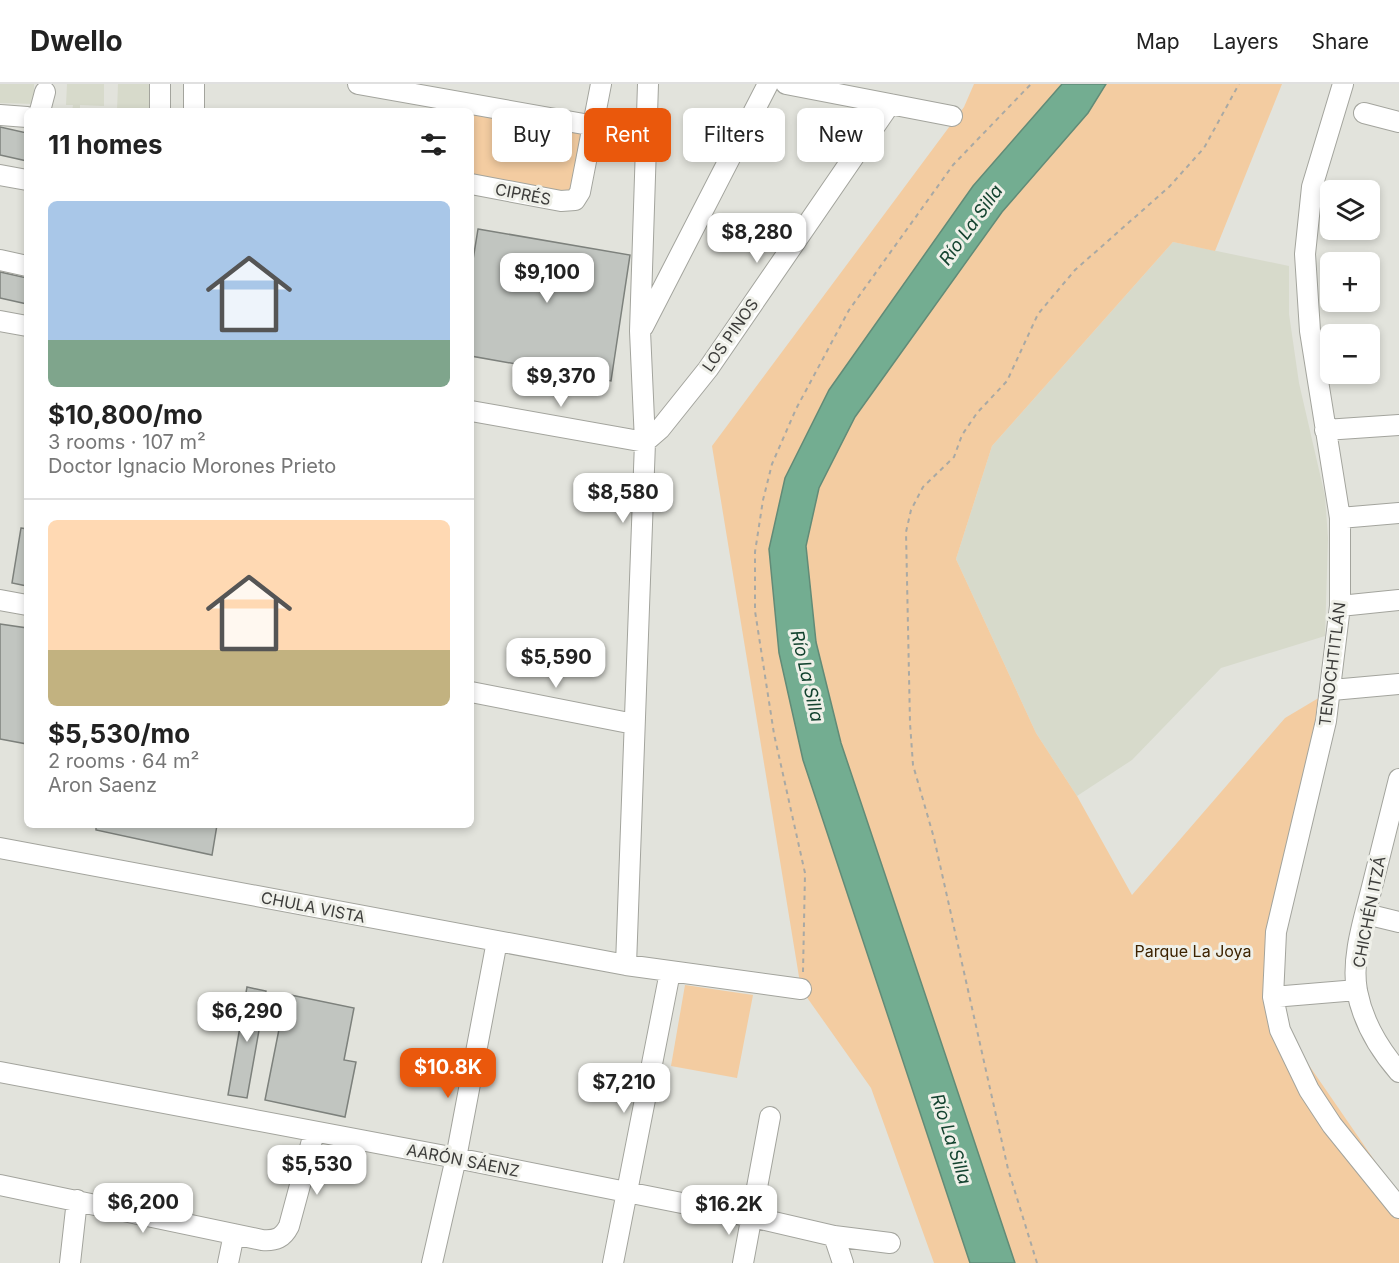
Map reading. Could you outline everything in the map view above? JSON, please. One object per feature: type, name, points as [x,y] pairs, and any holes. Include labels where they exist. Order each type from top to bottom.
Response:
[{"type":"street","points":[[160,84],[160,108]]},
{"type":"street","points":[[194,84],[194,108]]},
{"type":"street","points":[[358,84],[415,97],[584,125]]},
{"type":"street","points":[[596,108],[601,84]]},
{"type":"street","points":[[647,108],[648,84]]},
{"type":"street","points":[[640,332],[768,84]]},
{"type":"street","points":[[786,84],[952,116]]},
{"type":"street","name":"TENOCHTITLÁN","points":[[1343,84],[1312,188],[1305,254],[1310,331],[1340,518],[1340,606],[1332,690],[1276,932],[1273,997],[1280,1030],[1309,1090],[1332,1125],[1399,1208]]},
{"type":"street","points":[[41,108],[45,92]]},
{"type":"street","name":"LOS PINOS","points":[[645,442],[660,429],[708,369],[890,104]]},
{"type":"street","points":[[1364,113],[1399,122]]},
{"type":"street","points":[[0,116],[24,117]]},
{"type":"street","name":"CIPRÉS","points":[[474,185],[561,201],[574,200],[580,192],[585,162]]},
{"type":"street","points":[[645,162],[640,332],[645,442],[626,965],[801,989]]},
{"type":"street","points":[[0,175],[24,179]]},
{"type":"street","points":[[0,260],[24,265]]},
{"type":"street","points":[[0,321],[24,325]]},
{"type":"street","points":[[474,412],[645,442]]},
{"type":"street","points":[[1326,430],[1399,425]]},
{"type":"street","points":[[1340,518],[1399,513]]},
{"type":"street","points":[[0,600],[24,604]]},
{"type":"street","points":[[1340,606],[1399,600]]},
{"type":"street","points":[[1332,690],[1399,684]]},
{"type":"street","points":[[474,693],[634,724]]},
{"type":"street","name":"CHICHÉN ITZÁ","points":[[1399,779],[1359,947],[1357,990],[1372,1033],[1399,1072]]},
{"type":"street","name":"CHULA VISTA","points":[[0,848],[626,965]]},
{"type":"street","points":[[1366,914],[1399,922]]},
{"type":"street","points":[[432,1263],[456,1158],[497,940]]},
{"type":"street","points":[[614,1263],[670,972]]},
{"type":"street","points":[[1273,997],[1357,990]]},
{"type":"street","name":"AARÓN SÁENZ","points":[[0,1071],[628,1192],[834,1236],[890,1243]]},
{"type":"street","points":[[743,1263],[770,1117]]},
{"type":"street","points":[[0,1185],[270,1241],[281,1238],[289,1226],[314,1133]]},
{"type":"street","points":[[70,1263],[77,1200]]},
{"type":"street","points":[[228,1263],[234,1234]]},
{"type":"street","points":[[834,1236],[843,1263]]},
{"type":"path","points":[[801,989],[805,873],[774,734],[755,610],[755,552],[763,500],[772,464],[796,409],[849,310],[953,165],[991,124],[1017,102],[1031,84]]},
{"type":"path","points":[[1037,1263],[1008,1169],[934,838],[913,765],[906,532],[911,510],[923,487],[954,457],[962,435],[977,413],[1007,381],[1038,314],[1074,270],[1169,187],[1204,148],[1239,84]]},
{"type":"shaded area","points":[[0,84],[34,84],[34,104],[0,103]]},
{"type":"shaded area","points":[[67,84],[104,84],[104,106],[80,105],[80,108],[72,108],[73,105],[66,105]]},
{"type":"shaded area","points":[[118,84],[153,84],[152,108],[117,108]]},
{"type":"shaded area","points":[[1173,242],[1289,266],[1289,314],[1299,383],[1325,496],[1328,538],[1325,636],[1221,668],[1132,760],[1077,796],[1036,733],[956,559],[992,446]]},
{"type":"green space","name":"Parque La Joya","points":[[974,84],[1282,84],[1215,251],[1173,242],[992,446],[956,559],[1036,733],[1077,796],[1132,895],[1285,718],[1332,690],[1281,910],[1275,1016],[1399,1196],[1399,1263],[934,1263],[871,1088],[801,989],[712,446],[964,107]]},
{"type":"green space","points":[[474,111],[492,114],[492,162],[572,162],[572,127],[584,129],[584,148],[576,197],[474,175]]},
{"type":"green space","points":[[685,985],[753,995],[737,1078],[671,1066]]},
{"type":"water","name":"Río La Silla","points":[[1062,84],[1106,84],[1088,113],[1002,212],[855,417],[819,488],[806,546],[816,642],[841,743],[1015,1263],[970,1263],[803,760],[779,653],[769,549],[785,478],[829,390],[973,186]]},
{"type":"building","points":[[0,127],[24,132],[24,160],[0,155]]},
{"type":"building","points":[[478,229],[630,255],[611,381],[474,357],[474,254]]},
{"type":"building","points":[[0,272],[24,277],[24,303],[0,298]]},
{"type":"building","points":[[21,528],[24,528],[24,585],[12,583]]},
{"type":"building","points":[[0,624],[24,628],[24,743],[0,739]]},
{"type":"building","points":[[96,828],[216,828],[212,855],[96,830]]},
{"type":"building","points":[[247,987],[266,991],[247,1098],[228,1095]]},
{"type":"building","points":[[286,994],[354,1008],[344,1060],[356,1062],[345,1117],[265,1100]]}]
